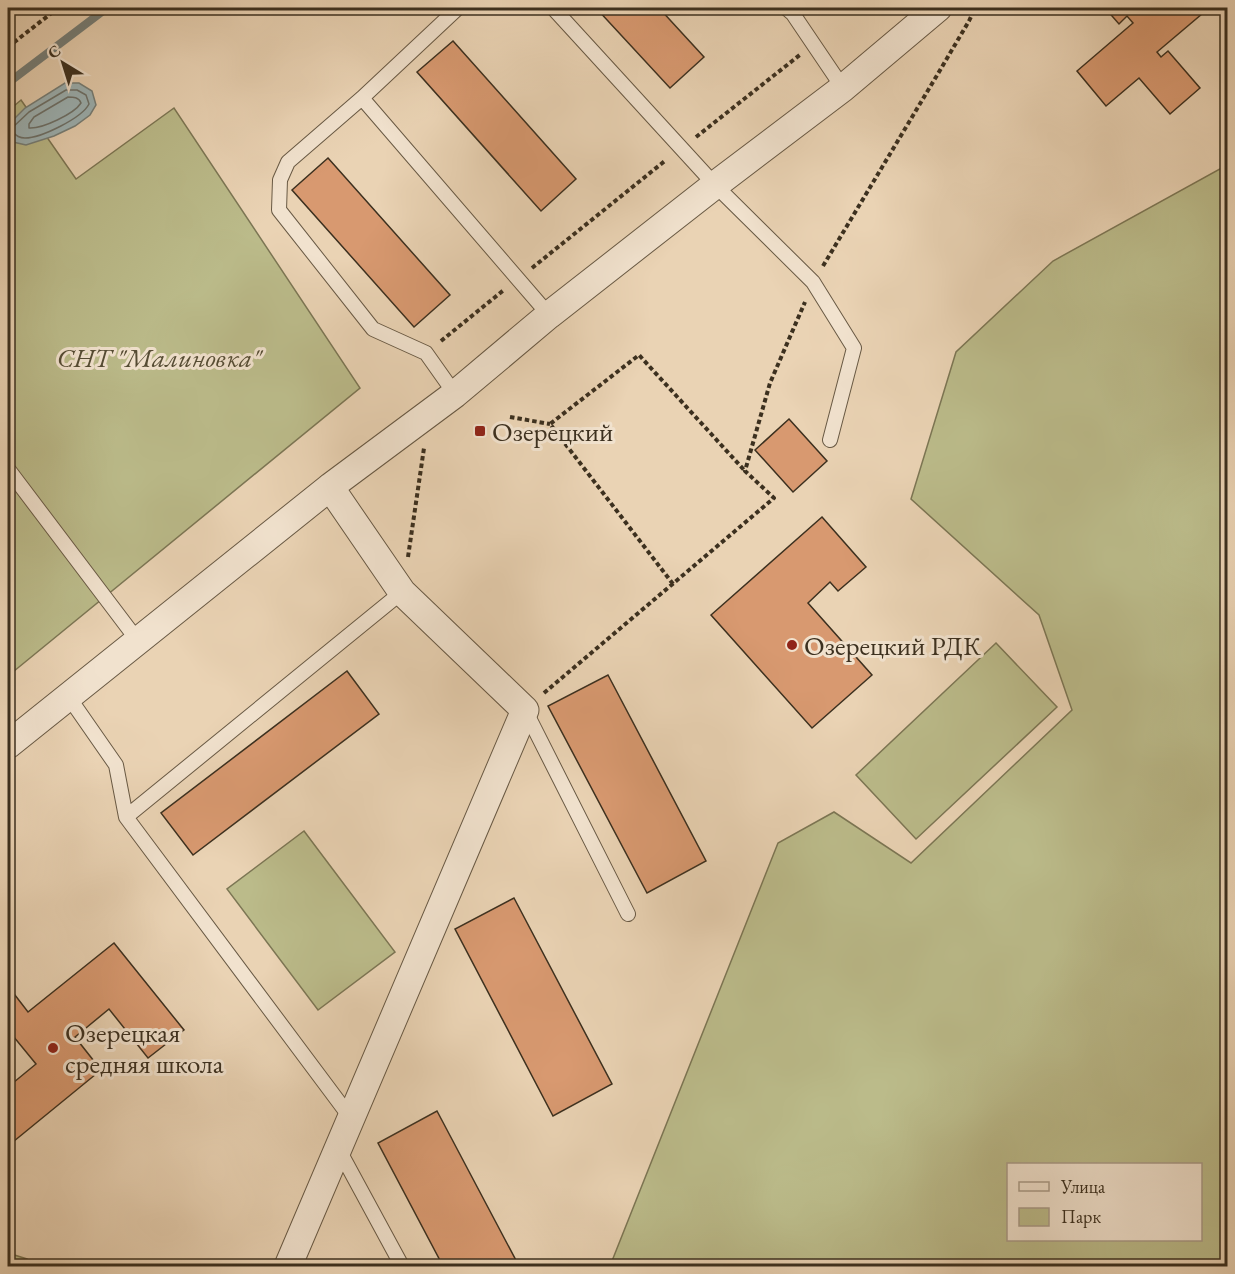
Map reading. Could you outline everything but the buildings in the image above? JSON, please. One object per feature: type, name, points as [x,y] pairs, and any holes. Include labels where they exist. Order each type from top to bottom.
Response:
[{"type":"street","points":[[8,745],[330,487],[455,394],[549,315],[843,88],[938,8]]},
{"type":"street","points":[[288,1266],[525,710],[402,592],[330,487]]},
{"type":"lane","points":[[455,394],[426,353],[373,329],[279,210],[280,180],[288,162],[362,98],[458,8]]},
{"type":"lane","points":[[553,8],[715,185],[813,282],[854,348],[830,440]]},
{"type":"lane","points":[[786,8],[843,88]]},
{"type":"lane","points":[[362,98],[549,315]]},
{"type":"lane","points":[[8,469],[138,641]]},
{"type":"lane","points":[[126,817],[402,592]]},
{"type":"lane","points":[[68,696],[116,765],[126,817],[351,1117]]},
{"type":"lane","points":[[525,710],[628,914]]},
{"type":"lane","points":[[338,1148],[402,1266]]},
{"type":"path","points":[[8,47],[58,8]]},
{"type":"path","points":[[745,471],[770,383],[813,282],[942,68],[975,8]]},
{"type":"path","points":[[426,353],[813,45]]},
{"type":"path","points":[[525,710],[774,498],[745,471],[639,354],[550,424]]},
{"type":"path","points":[[402,592],[430,412]]},
{"type":"path","points":[[510,417],[550,424],[673,584]]},
{"type":"green space","name":"СНТ \"Малиновка\"","points":[[21,100],[76,179],[174,108],[360,388],[8,676],[8,111]]},
{"type":"green space","points":[[1227,165],[1227,1266],[610,1266],[778,843],[834,812],[911,863],[1072,710],[1039,615],[911,499],[956,352],[1053,261]]},
{"type":"green space","points":[[996,643],[1057,707],[916,839],[856,775]]},
{"type":"green space","points":[[304,831],[395,952],[318,1010],[227,889]]},
{"type":"green space","points":[[8,1253],[27,1259],[34,1266],[8,1266]]},
{"type":"water","points":[[65,83],[79,83],[92,91],[96,105],[90,115],[75,126],[54,136],[26,145],[13,142],[8,134],[8,125],[25,108]]},
{"type":"waterway","points":[[8,83],[107,8]]},
{"type":"place","name":"Озерецкий","points":[[480,431]]},
{"type":"place","name":"Озерецкий РДК","points":[[792,645]]},
{"type":"place","name":"Озерецкая средняя школа","points":[[53,1048]]}]
